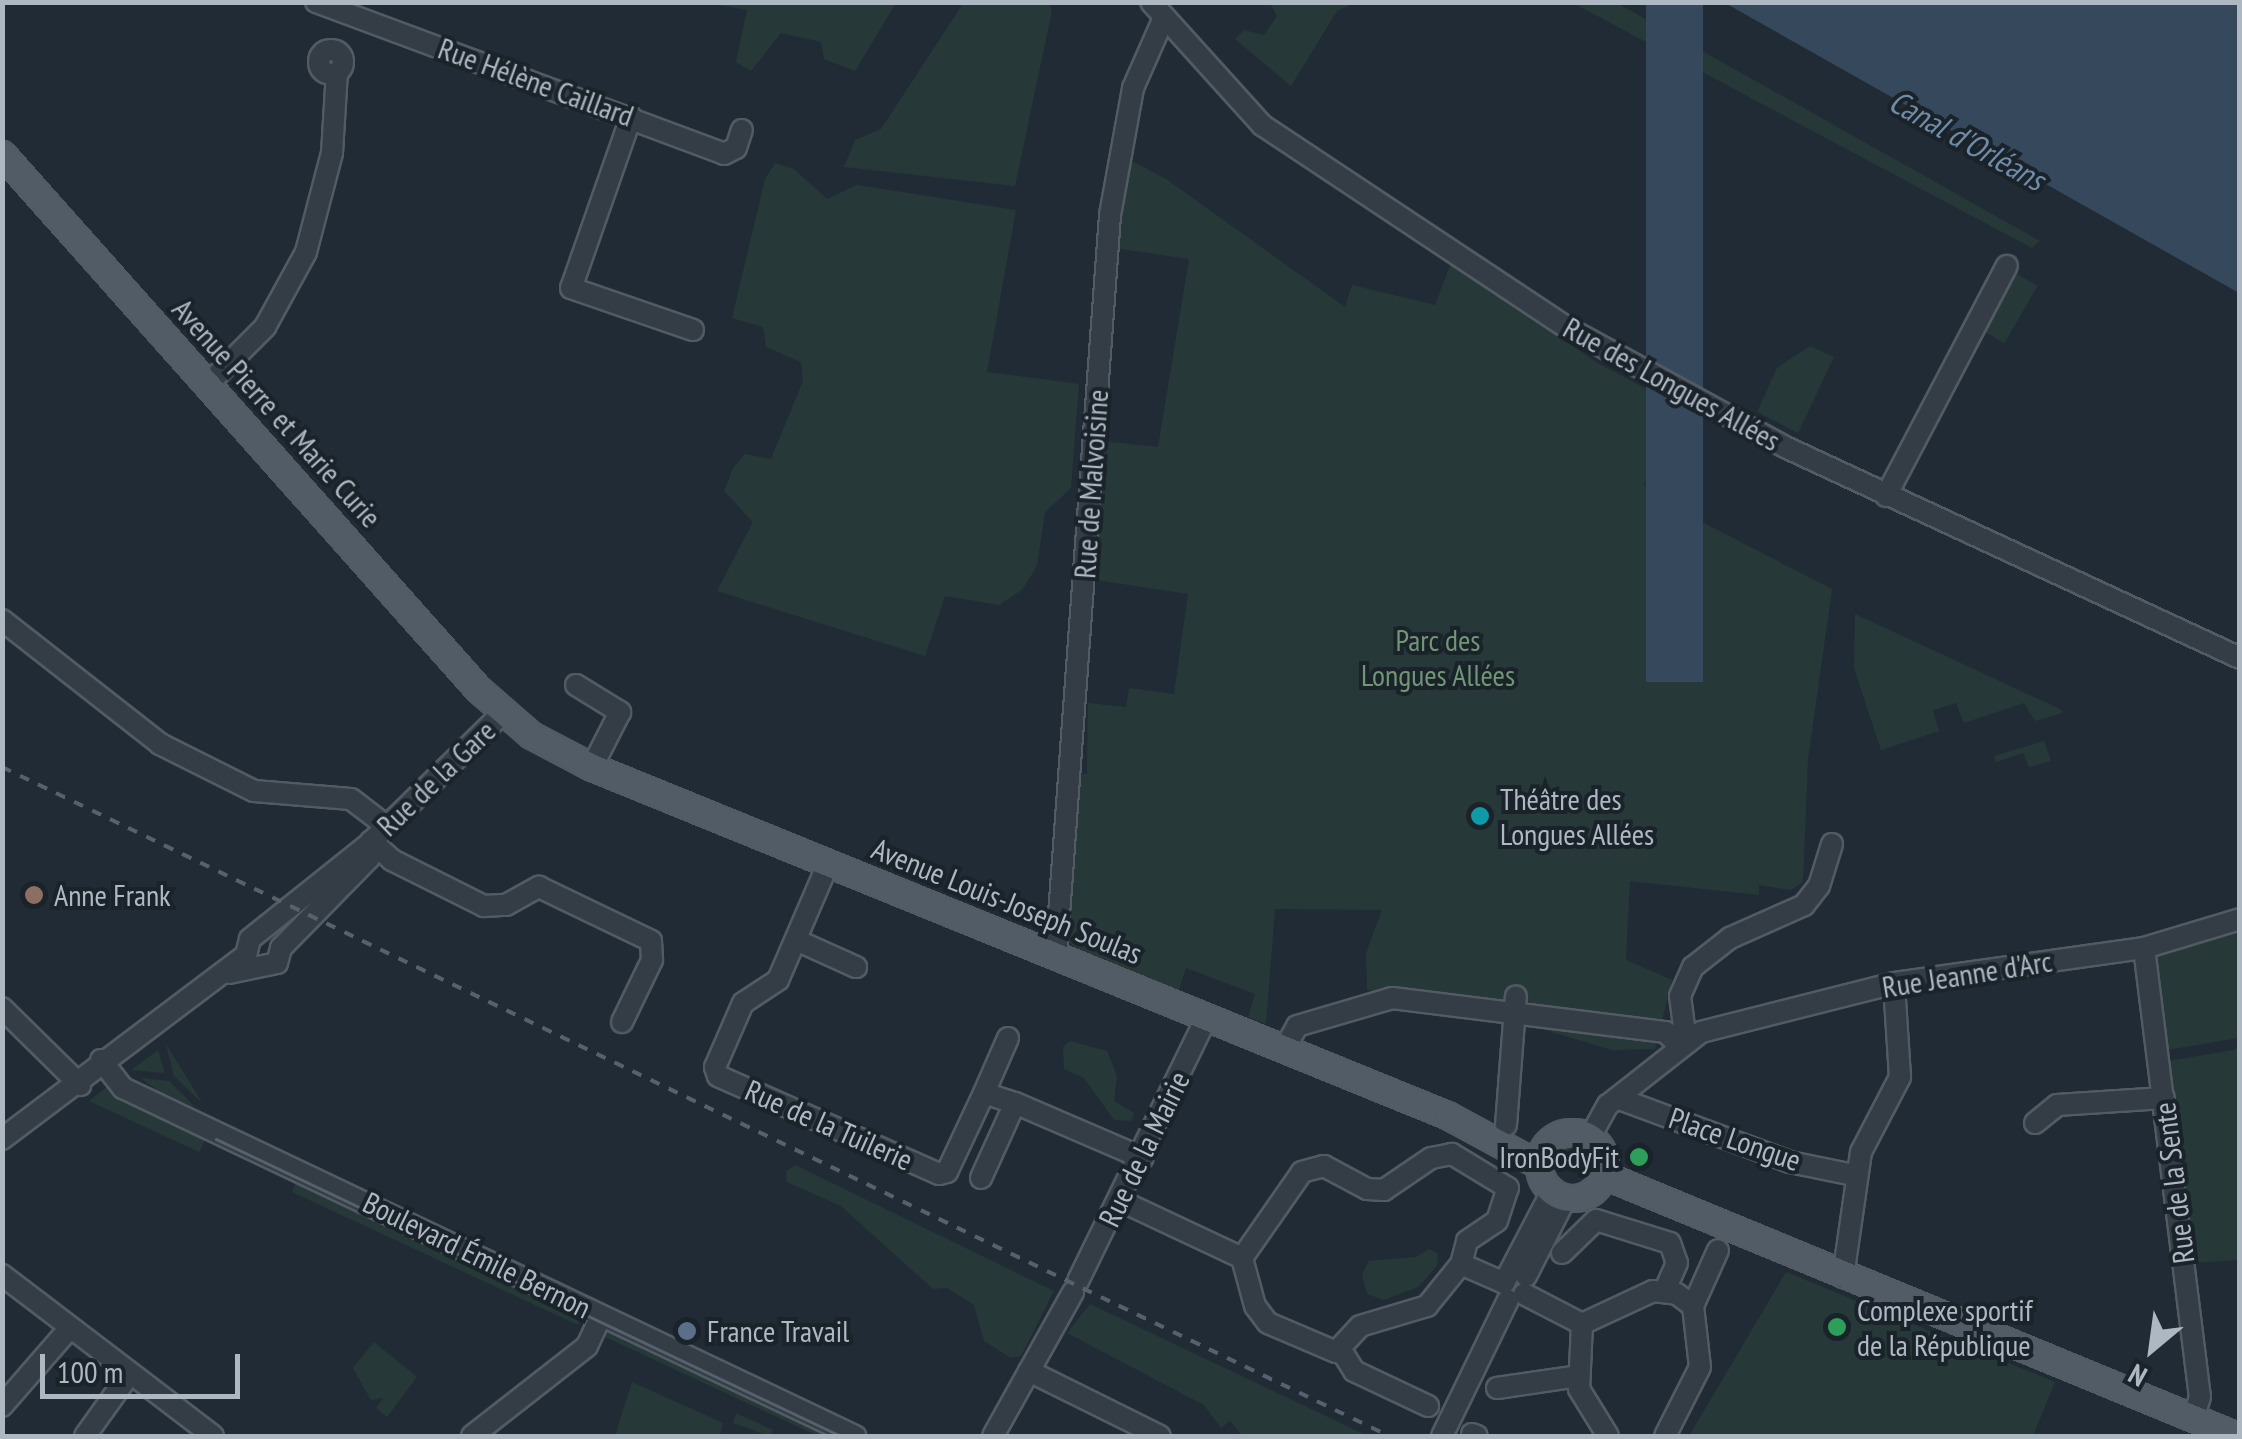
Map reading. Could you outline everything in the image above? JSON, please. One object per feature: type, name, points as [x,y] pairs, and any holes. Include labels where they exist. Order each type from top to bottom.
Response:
[{"type":"main road","name":"Avenue Pierre et Marie Curie","points":[[2,154],[504,713]]},
{"type":"main road","name":"Avenue Louis-Joseph Soulas","points":[[504,713],[592,766],[1285,1048],[1500,1130]]},
{"type":"main road","points":[[1500,1130],[1542,1156],[1559,1194],[1599,1182],[2230,1435]]},
{"type":"main road","points":[[1542,1156],[1564,1132],[1590,1137],[1604,1156],[1599,1182]]},
{"type":"street","name":"Rue Hélène Caillard","points":[[316,2],[355,9],[724,154],[736,148],[742,130]]},
{"type":"street","name":"Rue des Longues Allées","points":[[1157,11],[1262,125],[1568,328],[1886,496],[2240,658]]},
{"type":"street","name":"Rue de Malvoisine","points":[[1056,956],[1110,215],[1133,88],[1157,11]]},
{"type":"street","points":[[208,384],[265,328],[306,252],[332,153],[337,72]]},
{"type":"street","points":[[631,117],[571,288],[693,330]]},
{"type":"street","points":[[1886,496],[2007,266]]},
{"type":"street","points":[[2,620],[160,744],[254,791],[351,799],[392,860],[484,906],[506,905],[539,887],[651,942],[652,960],[622,1022]]},
{"type":"street","points":[[576,684],[620,712],[592,766]]},
{"type":"street","name":"Rue de la Gare","points":[[249,960],[247,943],[357,847],[375,836],[504,713]]},
{"type":"street","name":"Rue de la Gare","points":[[2,1139],[233,970],[249,960],[272,967],[281,948],[337,896],[368,858],[375,836]]},
{"type":"street","points":[[1686,1040],[1680,996],[1692,968],[1730,938],[1804,905],[1819,886],[1832,844]]},
{"type":"street","name":"Rue de la Tuilerie","points":[[828,864],[778,980],[743,1003],[715,1067],[718,1076],[939,1174],[946,1172],[984,1093]]},
{"type":"street","name":"Rue Jeanne d'Arc","points":[[1686,1040],[1894,983],[2144,948],[2240,919]]},
{"type":"street","points":[[260,933],[281,948]]},
{"type":"street","points":[[796,940],[856,967]]},
{"type":"street","name":"Rue de la Sente","points":[[2144,948],[2200,1397],[2193,1418]]},
{"type":"street","points":[[1841,1276],[1853,1240],[1854,1175],[1900,1078],[1894,983]]},
{"type":"street","points":[[1285,1048],[1297,1026],[1376,999],[1516,1003],[1544,1014],[1666,1032],[1686,1040]]},
{"type":"street","points":[[1500,1130],[1516,1003]]},
{"type":"street","points":[[2,1008],[78,1082]]},
{"type":"street","name":"Rue de la Mairie","points":[[992,1436],[1121,1201],[1208,1016]]},
{"type":"street","points":[[1008,1038],[984,1093],[1143,1158]]},
{"type":"street","points":[[1590,1137],[1617,1098],[1686,1040]]},
{"type":"street","name":"Boulevard Émile Bernon","points":[[103,1063],[123,1088],[855,1436]]},
{"type":"street","name":"Rue de la Gare","points":[[2,1150],[78,1082]]},
{"type":"street","name":"Place Longue","points":[[1617,1098],[1790,1162],[1854,1175]]},
{"type":"street","points":[[2035,1123],[2058,1106],[2164,1098]]},
{"type":"street","points":[[982,1178],[1015,1103]]},
{"type":"street","points":[[1242,1258],[1302,1172],[1324,1166],[1384,1190],[1431,1158],[1452,1154],[1508,1188],[1497,1221],[1467,1241],[1462,1264],[1427,1306],[1360,1326],[1341,1350]]},
{"type":"street","points":[[1442,1436],[1559,1194]]},
{"type":"street","points":[[1121,1201],[1242,1258],[1255,1306],[1268,1323],[1341,1350],[1354,1371],[1428,1406]]},
{"type":"street","points":[[1562,1253],[1596,1220],[1654,1237],[1675,1249],[1677,1263],[1664,1290],[1582,1324]]},
{"type":"street","points":[[1665,1436],[1700,1367],[1692,1306],[1718,1250]]},
{"type":"street","points":[[1462,1264],[1582,1324]]},
{"type":"street","points":[[2,1275],[128,1376],[213,1436]]},
{"type":"street","points":[[1664,1290],[1692,1306]]},
{"type":"street","points":[[472,1436],[587,1346],[601,1316]]},
{"type":"street","points":[[1582,1324],[1578,1376],[1583,1402],[1608,1436]]},
{"type":"street","points":[[2,1406],[69,1329]]},
{"type":"street","points":[[1029,1371],[1160,1436]]},
{"type":"street","points":[[86,1436],[128,1376]]},
{"type":"street","points":[[1497,1388],[1578,1376]]},
{"type":"green space","points":[[964,2],[1049,3],[1052,11],[1015,186],[844,167],[855,140],[881,129]]},
{"type":"green space","points":[[1269,2],[1355,3],[1337,11],[1291,86],[1235,39],[1244,30],[1264,35],[1277,16]]},
{"type":"green space","points":[[707,3],[896,3],[855,71],[824,59],[821,42],[781,33],[751,71],[736,62],[747,10]]},
{"type":"green space","points":[[1573,3],[1617,3],[2040,241],[2032,248]]},
{"type":"green space","name":"Parc des Longues Allées","points":[[1128,159],[1166,179],[1345,307],[1352,285],[1435,305],[1451,263],[1596,362],[1673,403],[1644,485],[1681,489],[1696,519],[1832,589],[1808,759],[1803,882],[1791,890],[1759,885],[1759,895],[1630,881],[1626,960],[1672,980],[1655,1049],[1612,1050],[1535,1027],[1529,1001],[1508,999],[1503,1013],[1367,990],[1366,953],[1382,910],[1275,909],[1266,1024],[1248,1017],[1255,994],[1186,968],[1179,990],[1072,946],[1066,937],[1079,774],[1087,774],[1088,703],[1126,707],[1129,688],[1174,694],[1188,594],[1090,579],[1102,441],[1158,447],[1189,259],[1115,248]]},
{"type":"green space","points":[[775,163],[794,169],[827,199],[857,185],[1016,210],[987,372],[1079,384],[1071,488],[1045,512],[1037,566],[1022,590],[999,605],[945,596],[925,656],[717,591],[753,522],[724,491],[733,468],[745,454],[771,459],[803,381],[801,362],[766,347],[763,327],[732,318],[765,179]]},
{"type":"green space","points":[[2008,269],[2037,286],[2004,343],[1975,326]]},
{"type":"green space","points":[[1810,346],[1834,357],[1798,433],[1757,412],[1777,368]]},
{"type":"green space","points":[[1855,614],[2063,713],[2035,721],[2024,703],[1964,723],[1956,703],[1933,710],[1939,731],[1881,750],[1854,668]]},
{"type":"green space","points":[[2044,741],[2051,761],[2029,767],[2023,753],[1996,762],[1994,756]]},
{"type":"green space","points":[[2239,932],[2239,1038],[2167,1050],[2156,957]]},
{"type":"green space","points":[[1070,1041],[1107,1051],[1117,1076],[1114,1101],[1134,1113],[1132,1121],[1114,1120],[1084,1078],[1064,1069],[1063,1047]]},
{"type":"green space","points":[[166,1044],[203,1104],[174,1076]]},
{"type":"green space","points":[[2239,1049],[2239,1260],[2192,1263],[2168,1061]]},
{"type":"green space","points":[[158,1050],[165,1073],[131,1070]]},
{"type":"green space","points":[[141,1078],[169,1081],[195,1107],[162,1094]]},
{"type":"green space","points":[[113,1082],[209,1132],[199,1152],[89,1101]]},
{"type":"green space","points":[[1566,1145],[1588,1153],[1590,1173],[1553,1155]]},
{"type":"green space","points":[[795,1165],[1054,1291],[1021,1356],[1011,1358],[984,1341],[974,1305],[947,1288],[933,1289],[841,1206],[787,1182],[786,1171]]},
{"type":"green space","points":[[299,1175],[583,1314],[578,1325],[292,1192]]},
{"type":"green space","points":[[1429,1249],[1438,1254],[1437,1266],[1418,1287],[1384,1300],[1367,1294],[1362,1274],[1369,1261],[1416,1257]]},
{"type":"green space","name":"Complexe sportif de la République","points":[[1786,1272],[2055,1382],[2033,1436],[1689,1436]]},
{"type":"green space","points":[[1090,1304],[1368,1436],[1243,1436],[1230,1421],[1221,1428],[1204,1405],[1067,1333]]},
{"type":"green space","points":[[610,1327],[844,1436],[818,1436],[605,1337]]},
{"type":"green space","points":[[374,1342],[417,1377],[387,1417],[376,1408],[383,1398],[371,1400],[353,1368]]},
{"type":"green space","points":[[632,1382],[723,1423],[720,1434],[615,1436]]},
{"type":"green space","points":[[736,1413],[773,1430],[770,1436],[733,1423]]},
{"type":"water","points":[[1646,3],[1703,3],[1703,682],[1646,682]]},
{"type":"water","points":[[1725,3],[2239,3],[2239,293]]},
{"type":"tram line","points":[[216,1139],[841,1436]]},
{"type":"railway","points":[[2,767],[1389,1436]]},
{"type":"place","name":"Théâtre des Longues Allées","points":[[1480,816]]},
{"type":"place","name":"Anne Frank","points":[[34,895]]},
{"type":"place","name":"IronBodyFit","points":[[1639,1157]]},
{"type":"place","name":"Complexe sportif de la République","points":[[1837,1327]]},
{"type":"place","name":"France Travail","points":[[687,1331]]},
{"type":"water label","name":"Canal d'Orléans","points":[[1967,140]]}]
